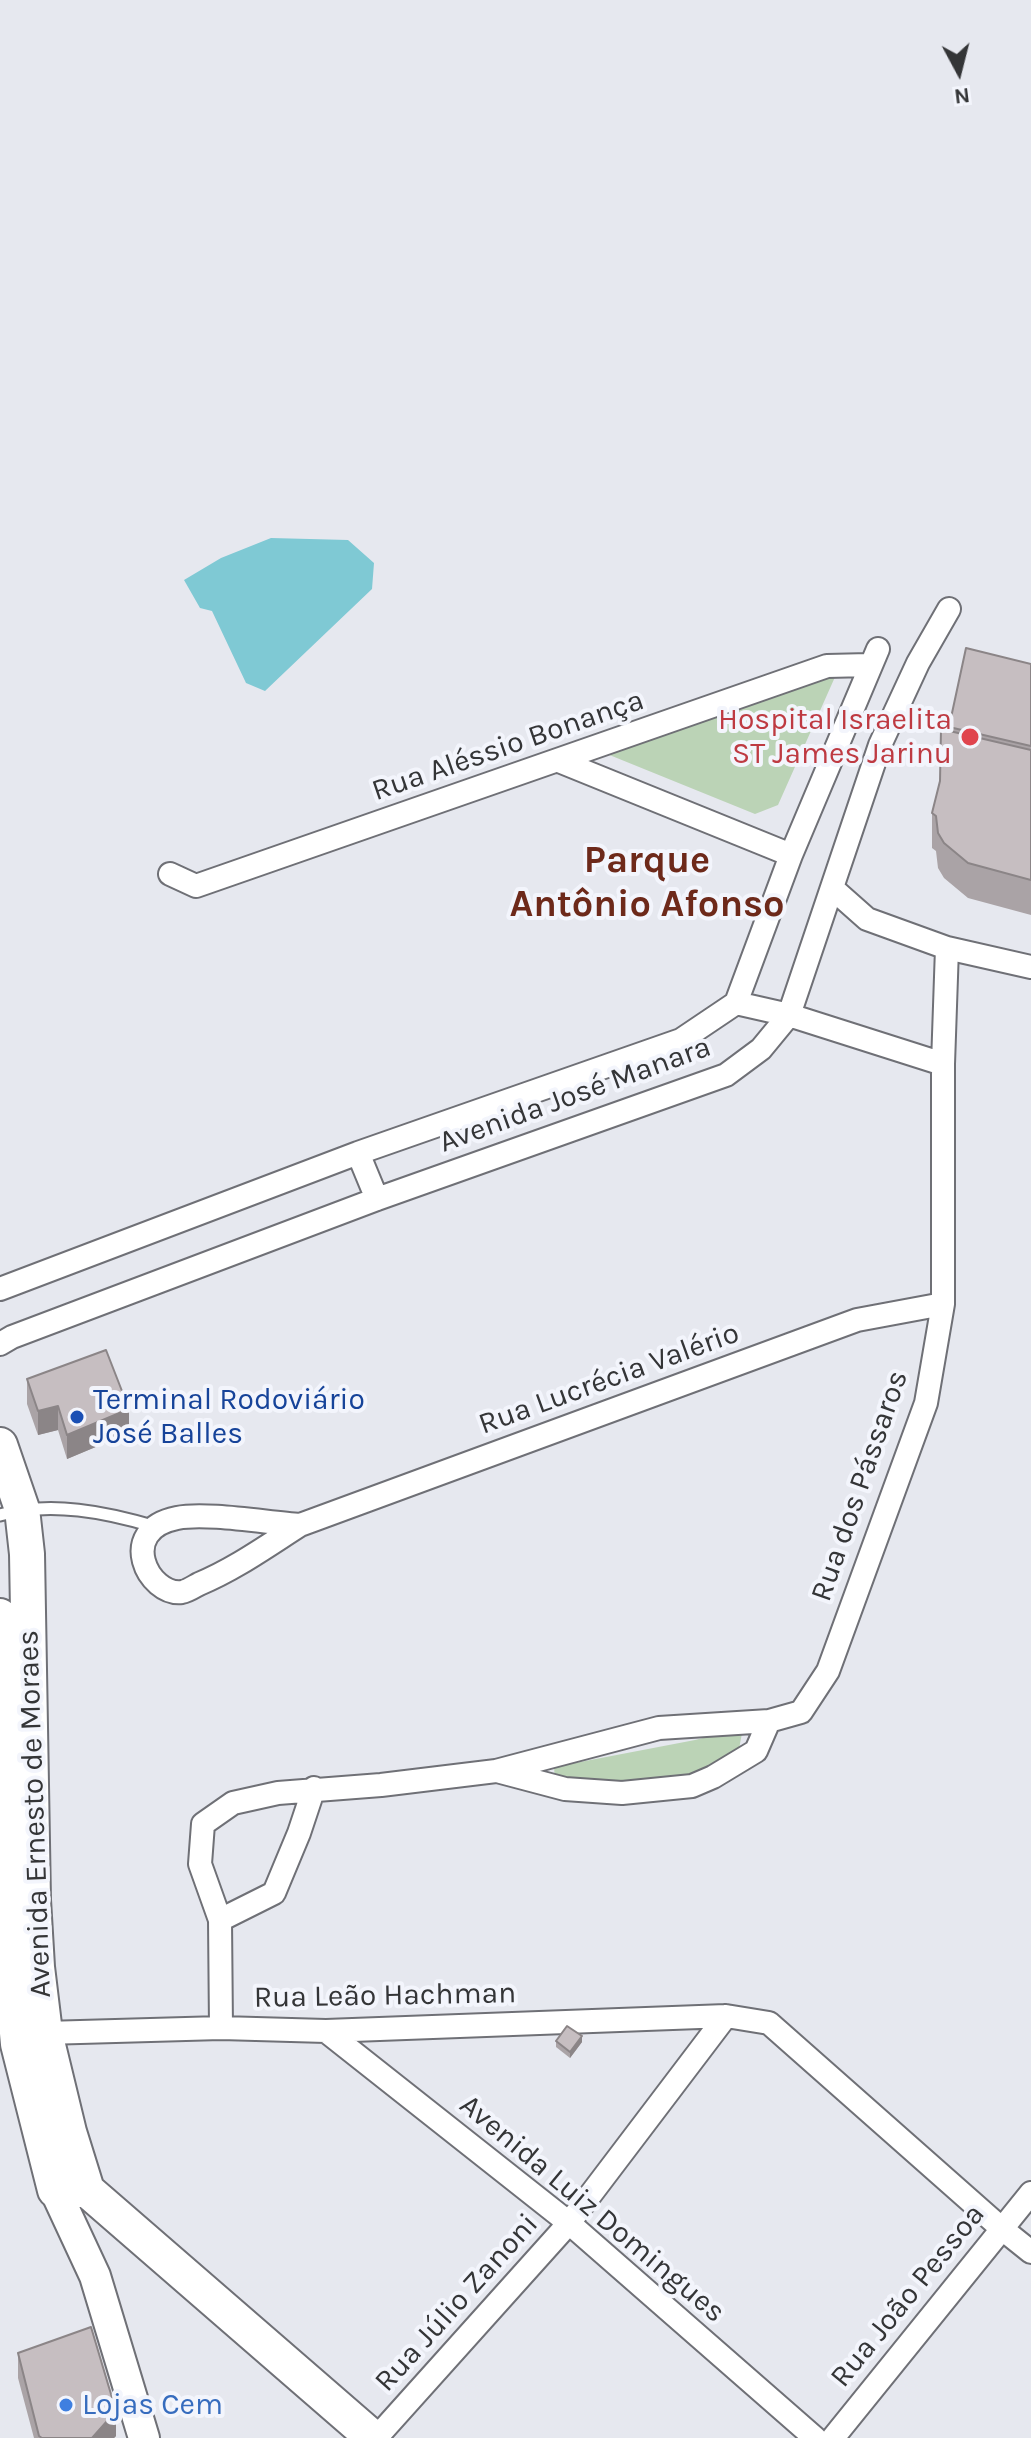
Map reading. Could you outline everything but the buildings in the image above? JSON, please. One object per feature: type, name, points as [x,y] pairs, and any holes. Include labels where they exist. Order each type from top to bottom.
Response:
[{"type":"main road","name":"Avenida Ernesto de Moraes","points":[[0,1445],[11,1512],[27,1554],[37,1967],[45,2033],[69,2132],[71,2190]]},
{"type":"main road","name":"Avenida Ernesto de Moraes","points":[[0,1616],[8,1933],[18,2044],[71,2190],[144,2438]]},
{"type":"main road","points":[[71,2190],[375,2438]]},
{"type":"street","name":"Avenida José Manara","points":[[0,1344],[377,1199],[726,1075],[761,1049],[789,1015],[880,745],[918,663],[949,609]]},
{"type":"street","name":"Avenida José Manara","points":[[0,1289],[358,1153],[681,1040],[736,1003],[791,855],[874,657]]},
{"type":"street","name":"Rua Aléssio Bonança","points":[[170,874],[196,886],[827,666],[874,657]]},
{"type":"street","points":[[559,761],[791,855]]},
{"type":"street","points":[[832,888],[867,919],[947,948],[1031,967]]},
{"type":"street","name":"Rua dos Pássaros","points":[[221,2028],[220,1920],[200,1864],[203,1824],[233,1803],[314,1788],[381,1785],[496,1771],[659,1728],[769,1721],[801,1712],[828,1671],[926,1403],[943,1304],[943,1064],[947,948]]},
{"type":"street","points":[[736,1003],[789,1015],[943,1064]]},
{"type":"street","points":[[358,1153],[377,1199]]},
{"type":"street","name":"Rua Lucrécia Valério","points":[[300,1525],[176,1518],[145,1535],[141,1545],[152,1577],[165,1588],[182,1592],[228,1572],[300,1525],[857,1320],[943,1304]]},
{"type":"street","name":"Rua dos Pássaros","points":[[496,1771],[565,1789],[622,1793],[692,1786],[756,1751],[769,1721]]},
{"type":"street","points":[[220,1920],[274,1893],[314,1788]]},
{"type":"street","name":"Rua Leão Hachman","points":[[45,2033],[221,2028],[326,2031],[726,2016],[769,2023],[1031,2252]]},
{"type":"street","name":"Rua Júlio Zanoni","points":[[375,2438],[569,2223],[726,2016]]},
{"type":"street","name":"Avenida Luiz Domingues","points":[[326,2031],[569,2223],[815,2438]]},
{"type":"street","name":"Rua João Pessoa","points":[[833,2438],[1031,2193]]},
{"type":"lane","points":[[11,1512],[48,1508],[122,1516],[156,1527]]},
{"type":"green space","points":[[821,669],[835,677],[778,805],[755,814],[607,754]]},
{"type":"green space","points":[[743,1728],[739,1749],[698,1774],[603,1787],[555,1781],[554,1767]]},
{"type":"water","points":[[271,538],[348,540],[374,563],[372,589],[265,691],[246,683],[212,611],[200,608],[184,580],[221,558]]},
{"type":"place","name":"Hospital Israelita ST James Jarinu","points":[[970,737]]},
{"type":"place","name":"Terminal Rodoviário José Balles","points":[[77,1417]]},
{"type":"place","name":"Lojas Cem","points":[[66,2405]]},
{"type":"district","name":"Parque Antônio Afonso","points":[[647,883]]}]
